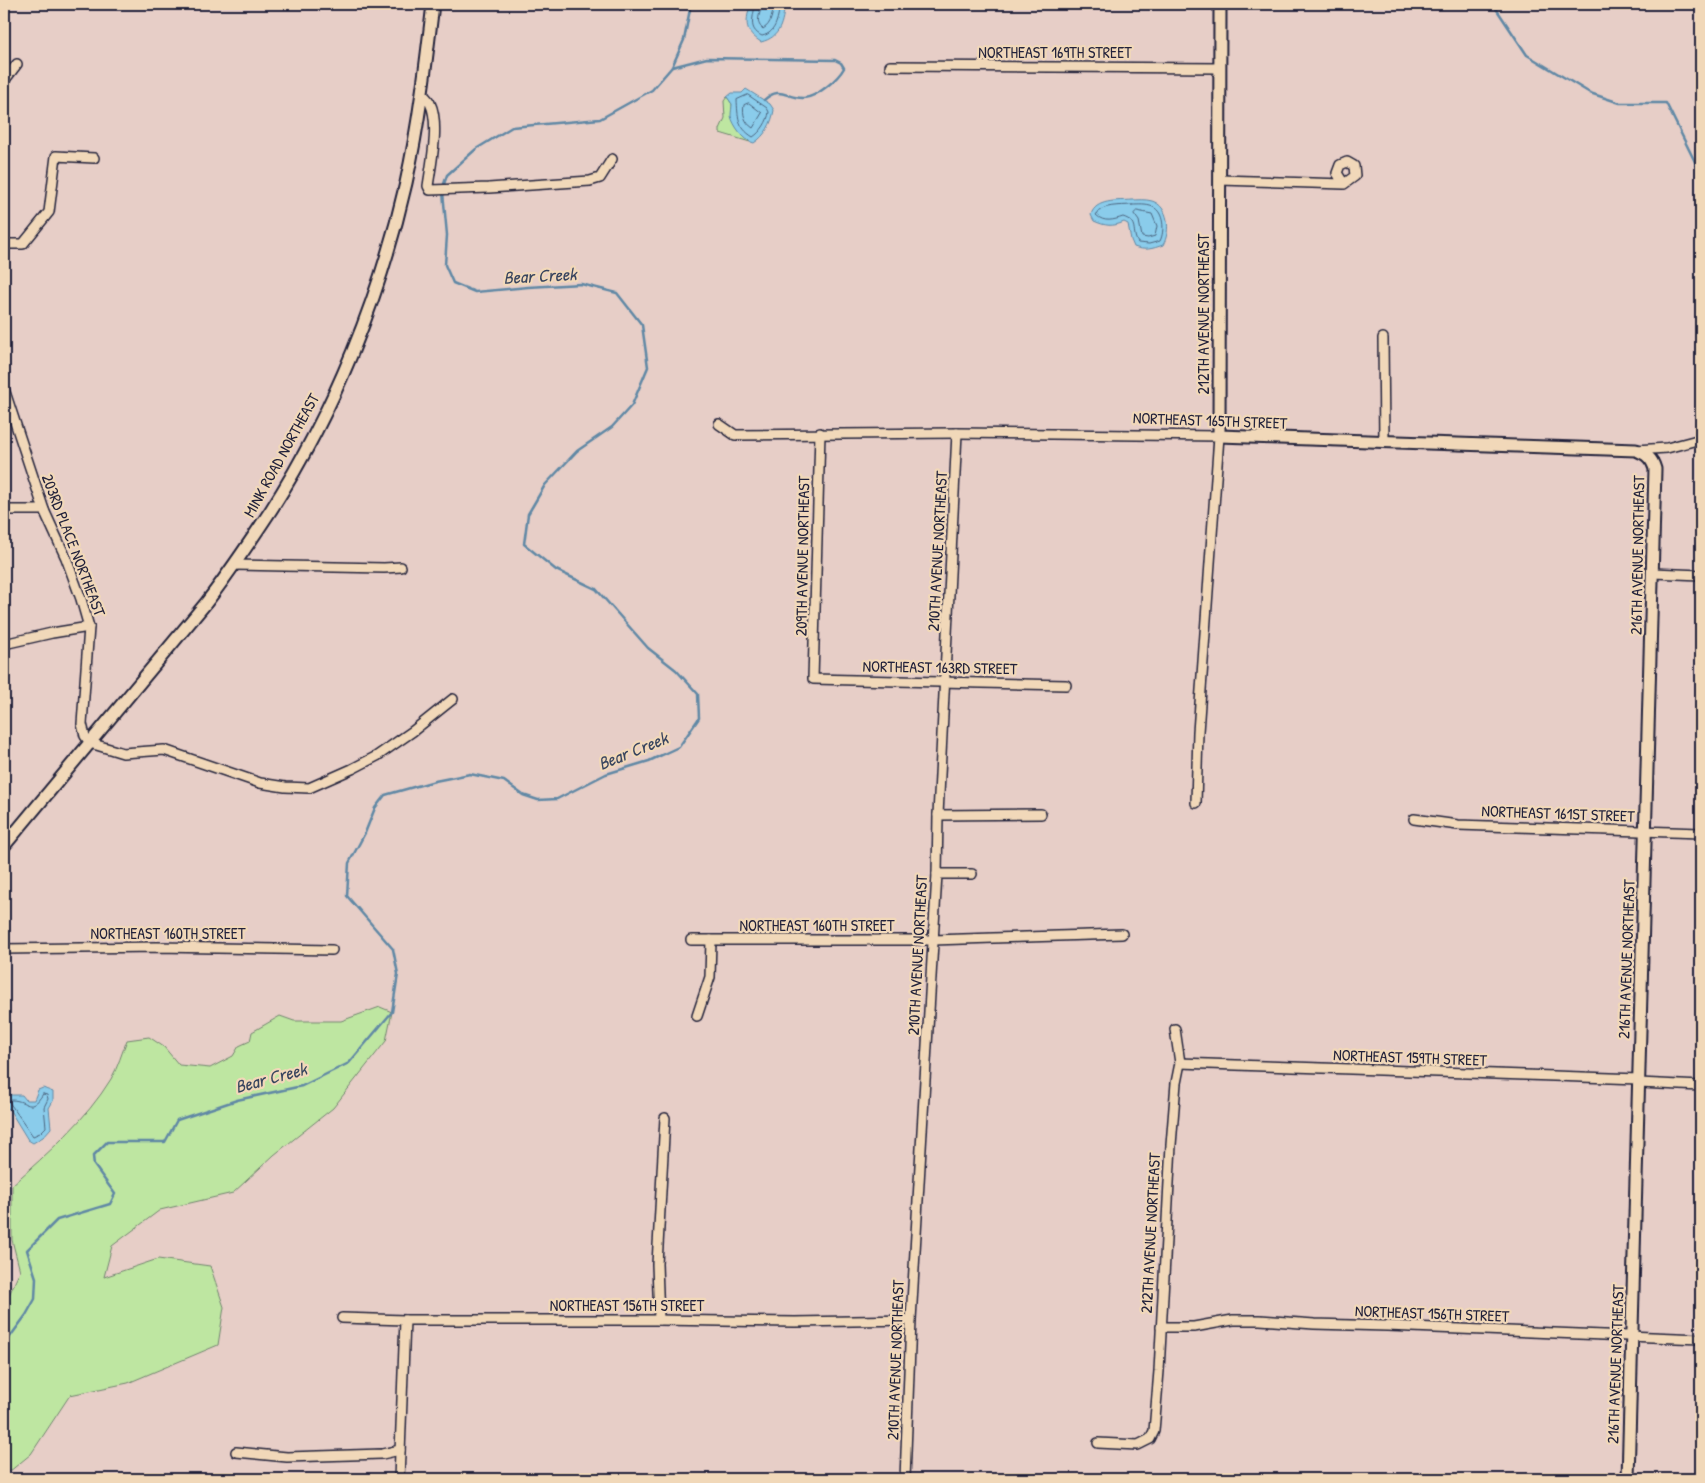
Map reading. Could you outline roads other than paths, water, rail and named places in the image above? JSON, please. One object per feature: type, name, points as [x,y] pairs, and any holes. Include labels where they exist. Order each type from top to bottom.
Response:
[{"type":"street","name":"MINK ROAD NORTHEAST","points":[[4,846],[206,603],[271,510],[303,454],[351,354],[389,245],[406,184],[423,94],[433,4]]},
{"type":"street","name":"212TH AVENUE NORTHEAST","points":[[1196,804],[1198,732],[1208,616],[1219,436],[1220,4]]},
{"type":"street","points":[[4,82],[17,64]]},
{"type":"street","name":"NORTHEAST 169TH STREET","points":[[890,66],[1220,68]]},
{"type":"street","points":[[423,94],[430,102],[433,114],[434,138],[428,186],[430,190],[590,181],[600,178],[612,159]]},
{"type":"street","points":[[4,244],[23,244],[49,212],[56,156],[94,158]]},
{"type":"street","points":[[1220,180],[1344,184]]},
{"type":"street","points":[[1383,338],[1384,441]]},
{"type":"street","name":"203RD PLACE NORTHEAST","points":[[4,389],[44,510],[66,558],[90,627],[82,724],[85,736],[90,743]]},
{"type":"street","name":"NORTHEAST 165TH STREET","points":[[719,424],[735,435],[957,433],[1219,436],[1636,450],[1667,448],[1701,439]]},
{"type":"street","name":"209TH AVENUE NORTHEAST","points":[[814,680],[820,433]]},
{"type":"street","name":"210TH AVENUE NORTHEAST","points":[[905,1479],[911,1320],[937,874],[938,815],[957,433]]},
{"type":"street","name":"216TH AVENUE NORTHEAST","points":[[1628,1479],[1655,469],[1653,462],[1648,456],[1636,450]]},
{"type":"street","points":[[4,510],[44,510]]},
{"type":"street","points":[[234,565],[384,568],[401,566]]},
{"type":"street","points":[[1653,573],[1701,575]]},
{"type":"street","points":[[4,644],[52,632],[90,627]]},
{"type":"street","name":"NORTHEAST 163RD STREET","points":[[814,680],[1066,685]]},
{"type":"street","points":[[90,743],[123,753],[164,750],[260,783],[309,788],[378,756],[413,731],[453,698]]},
{"type":"street","points":[[938,815],[1041,814]]},
{"type":"street","name":"NORTHEAST 161ST STREET","points":[[1414,819],[1458,825],[1701,833]]},
{"type":"street","points":[[937,874],[972,874]]},
{"type":"street","name":"NORTHEAST 160TH STREET","points":[[692,940],[932,940],[1122,934]]},
{"type":"street","points":[[697,1016],[710,977],[711,940]]},
{"type":"street","name":"NORTHEAST 160TH STREET","points":[[4,949],[157,947],[332,950]]},
{"type":"street","name":"212TH AVENUE NORTHEAST","points":[[1098,1443],[1138,1444],[1150,1439],[1154,1430],[1171,1145],[1176,1083],[1180,1063],[1175,1029]]},
{"type":"street","name":"NORTHEAST 159TH STREET","points":[[1180,1063],[1639,1081],[1701,1086]]},
{"type":"street","points":[[659,1320],[658,1264],[665,1118]]},
{"type":"street","name":"NORTHEAST 156TH STREET","points":[[342,1318],[795,1322],[911,1320]]},
{"type":"street","points":[[399,1479],[405,1320]]},
{"type":"street","name":"NORTHEAST 156TH STREET","points":[[1161,1328],[1194,1328],[1233,1320],[1260,1320],[1314,1324],[1701,1339]]},
{"type":"street","points":[[236,1452],[287,1457],[382,1454],[400,1450]]},
{"type":"water","points":[[755,4],[785,5],[777,33],[768,40],[761,42],[749,31],[747,22],[750,6]]},
{"type":"water","points":[[746,89],[770,104],[774,110],[772,120],[767,129],[754,143],[743,136],[734,124],[731,116],[732,104],[727,97],[732,93],[742,93]]},
{"type":"water","points":[[1144,200],[1158,204],[1165,213],[1167,220],[1166,239],[1163,245],[1155,248],[1142,249],[1134,247],[1128,224],[1124,222],[1113,225],[1102,224],[1094,221],[1091,215],[1093,210],[1102,203]]},
{"type":"water","points":[[43,1088],[53,1092],[53,1101],[49,1108],[51,1128],[43,1137],[33,1143],[28,1140],[9,1109],[4,1107],[4,1090],[6,1089],[11,1095],[22,1095],[26,1100],[34,1100],[38,1090]]},
{"type":"waterway","name":"Bear Creek","points":[[443,187],[447,175],[476,149],[512,127],[600,119],[652,90],[672,67],[684,40],[691,4]]},
{"type":"waterway","points":[[1493,4],[1527,55],[1590,93],[1620,103],[1666,103],[1701,174]]},
{"type":"waterway","points":[[672,67],[707,58],[835,60],[841,63],[844,68],[827,87],[809,97],[798,98],[779,93],[764,100]]},
{"type":"waterway","name":"Bear Creek","points":[[4,1345],[35,1299],[36,1278],[27,1250],[57,1220],[110,1204],[115,1194],[94,1165],[93,1156],[107,1142],[165,1142],[177,1120],[237,1100],[302,1086],[349,1063],[392,1012],[398,974],[393,949],[347,896],[349,863],[365,833],[375,808],[385,795],[435,781],[470,774],[504,781],[523,795],[538,800],[557,799],[606,774],[649,761],[679,747],[699,718],[698,694],[676,670],[648,648],[596,589],[556,570],[524,544],[528,514],[545,485],[577,451],[612,427],[632,405],[648,367],[642,325],[617,293],[581,284],[475,292],[453,283],[445,265],[447,235],[443,192]]}]
